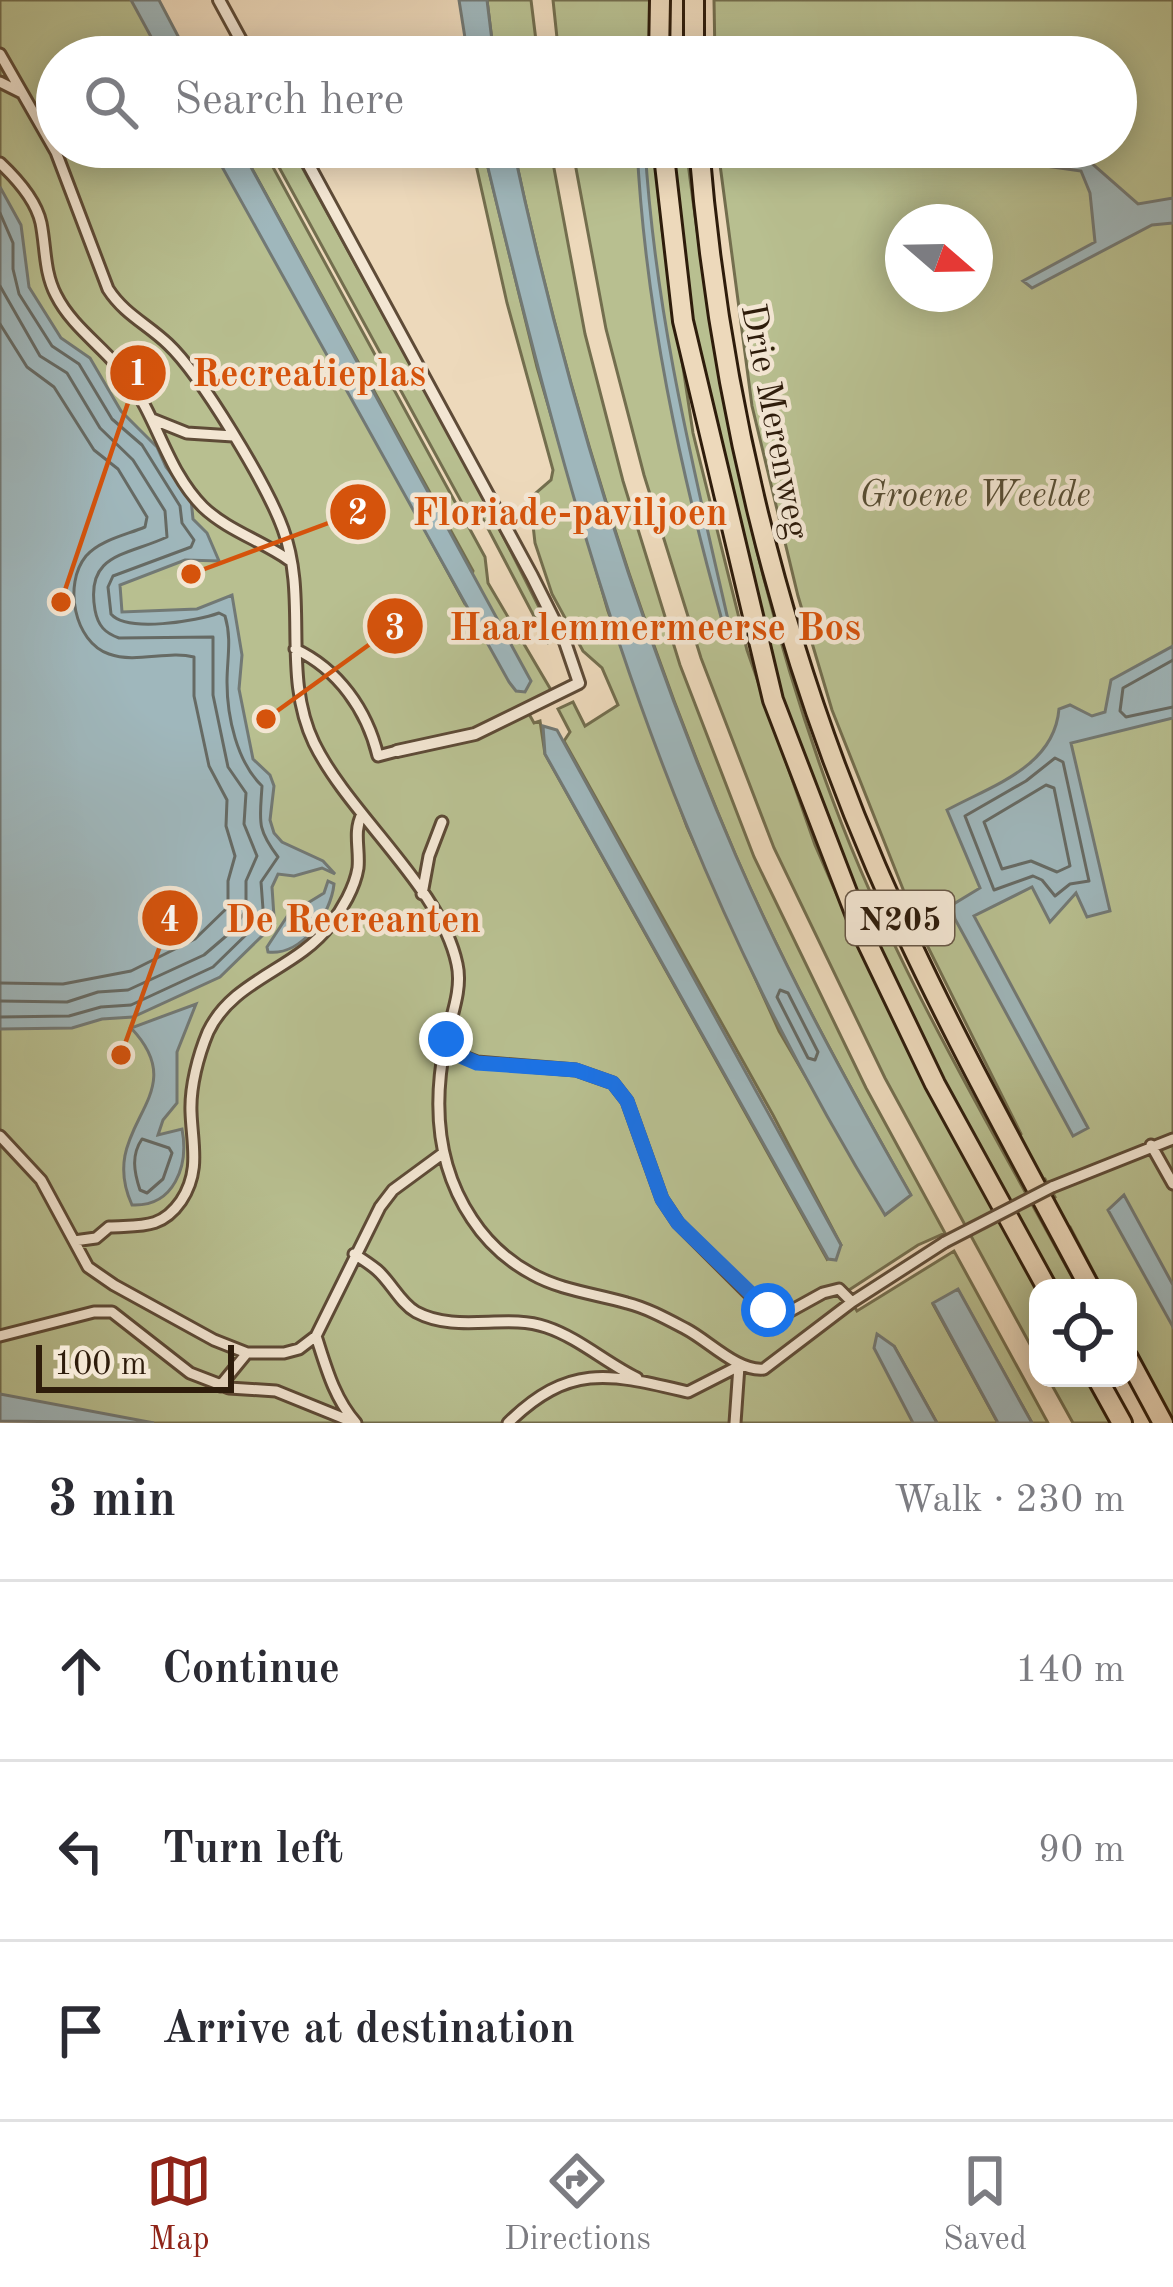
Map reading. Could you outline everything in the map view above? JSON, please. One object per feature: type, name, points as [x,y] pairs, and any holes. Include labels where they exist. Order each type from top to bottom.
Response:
[{"type":"highway","points":[[659,36],[660,0]]},
{"type":"highway","points":[[694,0],[694,36]]},
{"type":"highway","name":"Drie Merenweg","points":[[665,168],[683,321],[773,700],[863,934],[935,1084],[1042,1279]]},
{"type":"highway","name":"Drie Merenweg","points":[[702,168],[734,403],[806,686],[895,907],[971,1068],[1085,1279]]},
{"type":"highway","points":[[1137,1375],[1162,1423]]},
{"type":"highway","points":[[1102,1387],[1122,1423]]},
{"type":"street","points":[[219,0],[239,36]]},
{"type":"street","points":[[0,54],[36,116]]},
{"type":"street","points":[[0,82],[23,93]]},
{"type":"street","points":[[0,163],[40,216],[45,262],[58,299],[70,319],[129,380],[195,498],[224,524],[290,561]]},
{"type":"street","points":[[62,168],[97,266],[117,303],[181,358],[278,516],[290,561],[295,684],[304,720],[333,775],[440,921],[457,962],[440,1093],[442,1154],[459,1198],[473,1221],[514,1263],[548,1281],[633,1304],[715,1345],[739,1366],[735,1423]]},
{"type":"street","points":[[295,649],[314,658],[345,689],[362,712],[378,756],[475,734],[579,683],[566,642],[532,576],[310,168]]},
{"type":"street","points":[[152,419],[187,433],[232,436]]},
{"type":"street","points":[[210,533],[224,524]]},
{"type":"street","points":[[74,1240],[96,1238],[109,1227],[154,1225],[180,1202],[196,1160],[190,1110],[206,1036],[237,993],[314,944],[333,922],[357,875],[356,836],[362,814]]},
{"type":"street","points":[[422,894],[442,822]]},
{"type":"street","points":[[444,1049],[477,1063],[576,1070],[613,1083],[627,1101],[662,1199],[678,1223],[754,1299],[768,1310],[785,1314],[839,1289],[853,1302]]},
{"type":"street","points":[[0,1136],[41,1180],[88,1267],[214,1340],[247,1353],[298,1349],[316,1336],[354,1254],[393,1190],[442,1154]]},
{"type":"street","points":[[354,1254],[379,1271],[415,1312],[462,1324],[481,1320],[490,1325],[548,1327],[637,1378],[688,1392],[739,1366],[764,1369],[853,1302],[945,1243],[1052,1187],[1173,1139]]},
{"type":"street","points":[[1151,1145],[1173,1184]]},
{"type":"street","points":[[112,1312],[114,1285]]},
{"type":"street","points":[[0,1336],[94,1312],[112,1312],[190,1373],[220,1386],[276,1391],[356,1423]]},
{"type":"street","points":[[316,1336],[329,1379],[356,1423]]},
{"type":"street","points":[[220,1386],[247,1353]]},
{"type":"street","points":[[508,1423],[556,1384],[637,1378]]},
{"type":"green space","points":[[0,0],[137,0],[157,36],[36,36],[36,168],[228,168],[464,602],[473,571],[252,168],[273,168],[485,557],[488,583],[551,690],[524,705],[534,723],[540,721],[545,754],[827,1259],[841,1245],[564,741],[570,732],[558,709],[573,702],[585,726],[618,705],[602,668],[583,651],[552,594],[535,543],[530,498],[551,480],[553,470],[507,303],[477,168],[488,168],[537,367],[608,611],[687,827],[779,1031],[886,1214],[910,1194],[797,985],[736,856],[668,683],[608,507],[556,328],[518,168],[554,168],[585,334],[623,481],[680,665],[754,857],[866,1088],[945,1233],[846,1292],[857,1311],[954,1251],[1048,1423],[1032,1423],[958,1290],[933,1304],[998,1423],[937,1423],[894,1346],[917,1423],[135,1423],[0,1398]]},
{"type":"green space","points":[[487,0],[531,0],[535,36],[491,36]]},
{"type":"green space","points":[[553,0],[650,0],[651,36],[557,36]]},
{"type":"green space","name":"Groene Weelde","points":[[714,0],[1173,0],[1173,1422],[1137,1354],[1137,1279],[1097,1279],[1070,1227],[1060,1226],[1048,1202],[1055,1197],[1045,1179],[1038,1181],[1016,1139],[1021,1134],[918,927],[832,710],[798,596],[752,406],[721,168],[1137,168],[1137,36],[715,36]]},
{"type":"green space","points":[[279,168],[303,168],[483,496],[555,639],[548,643],[483,519],[473,523]]},
{"type":"green space","points":[[576,168],[656,168],[693,433],[747,650],[815,845],[866,961],[1034,1279],[1029,1279],[1029,1342],[885,1078],[774,848],[701,658],[644,475],[606,329]]},
{"type":"green space","points":[[674,168],[689,168],[740,478],[781,641],[833,801],[916,988],[1073,1279],[1052,1279],[916,1027],[867,923],[785,709],[751,599],[700,375]]},
{"type":"green space","points":[[1053,1387],[1092,1387],[1111,1423],[1073,1423]]},
{"type":"water","points":[[131,0],[159,0],[178,36],[151,36]]},
{"type":"water","points":[[459,0],[487,0],[491,36],[465,36]]},
{"type":"water","points":[[223,168],[251,168],[531,681],[525,692],[516,691]]},
{"type":"water","points":[[488,168],[518,168],[556,328],[607,507],[700,770],[797,986],[911,1195],[885,1215],[803,1073],[708,876],[655,744],[597,576]]},
{"type":"water","points":[[638,168],[647,168],[666,328],[729,624],[723,624],[679,448],[656,328]]},
{"type":"water","points":[[1060,168],[1097,168],[1138,204],[1173,198],[1173,223],[1152,225],[1032,288],[1023,281],[1095,242],[1090,193],[1081,171]]},
{"type":"water","points":[[0,187],[21,225],[29,287],[61,338],[90,358],[121,411],[157,447],[191,499],[193,519],[207,533],[219,561],[185,560],[120,585],[122,612],[197,609],[232,595],[242,655],[239,689],[253,759],[274,786],[270,820],[274,833],[282,842],[323,861],[335,874],[322,868],[294,876],[278,874],[272,887],[274,917],[264,934],[220,977],[133,1017],[72,1028],[0,1029]]},
{"type":"water","points":[[1173,646],[1173,718],[1071,743],[1110,911],[1087,917],[1076,893],[1050,922],[1032,887],[974,916],[1088,1128],[1073,1136],[955,919],[952,905],[980,888],[947,810],[1033,760],[1055,729],[1059,709],[1070,705],[1092,716],[1105,712],[1111,680]]},
{"type":"water","points":[[543,726],[557,730],[841,1245],[836,1260],[828,1259],[545,754]]},
{"type":"water","points":[[328,881],[334,884],[332,896],[312,931],[292,947],[268,952],[288,915],[324,893]]},
{"type":"water","points":[[196,1004],[177,1052],[177,1103],[158,1135],[182,1129],[180,1170],[159,1199],[132,1205],[124,1177],[126,1153],[151,1093],[154,1073],[148,1052],[131,1028]]},
{"type":"water","points":[[1124,1195],[1173,1285],[1173,1327],[1108,1210]]},
{"type":"water","points":[[958,1289],[1032,1423],[998,1423],[933,1303]]},
{"type":"water","points":[[877,1334],[894,1346],[937,1423],[913,1423],[874,1348]]},
{"type":"water","points":[[0,1394],[154,1423],[0,1421]]},
{"type":"place","name":"Floriade-paviljoen","points":[[191,574]]},
{"type":"place","name":"Recreatieplas","points":[[61,602]]},
{"type":"place","name":"Haarlemmermeerse Bos","points":[[266,719]]},
{"type":"place","name":"De Recreanten","points":[[121,1055]]},
{"type":"route","points":[[446,1039],[444,1049],[477,1063],[576,1070],[613,1083],[627,1101],[654,1183],[678,1223],[768,1310]]}]
